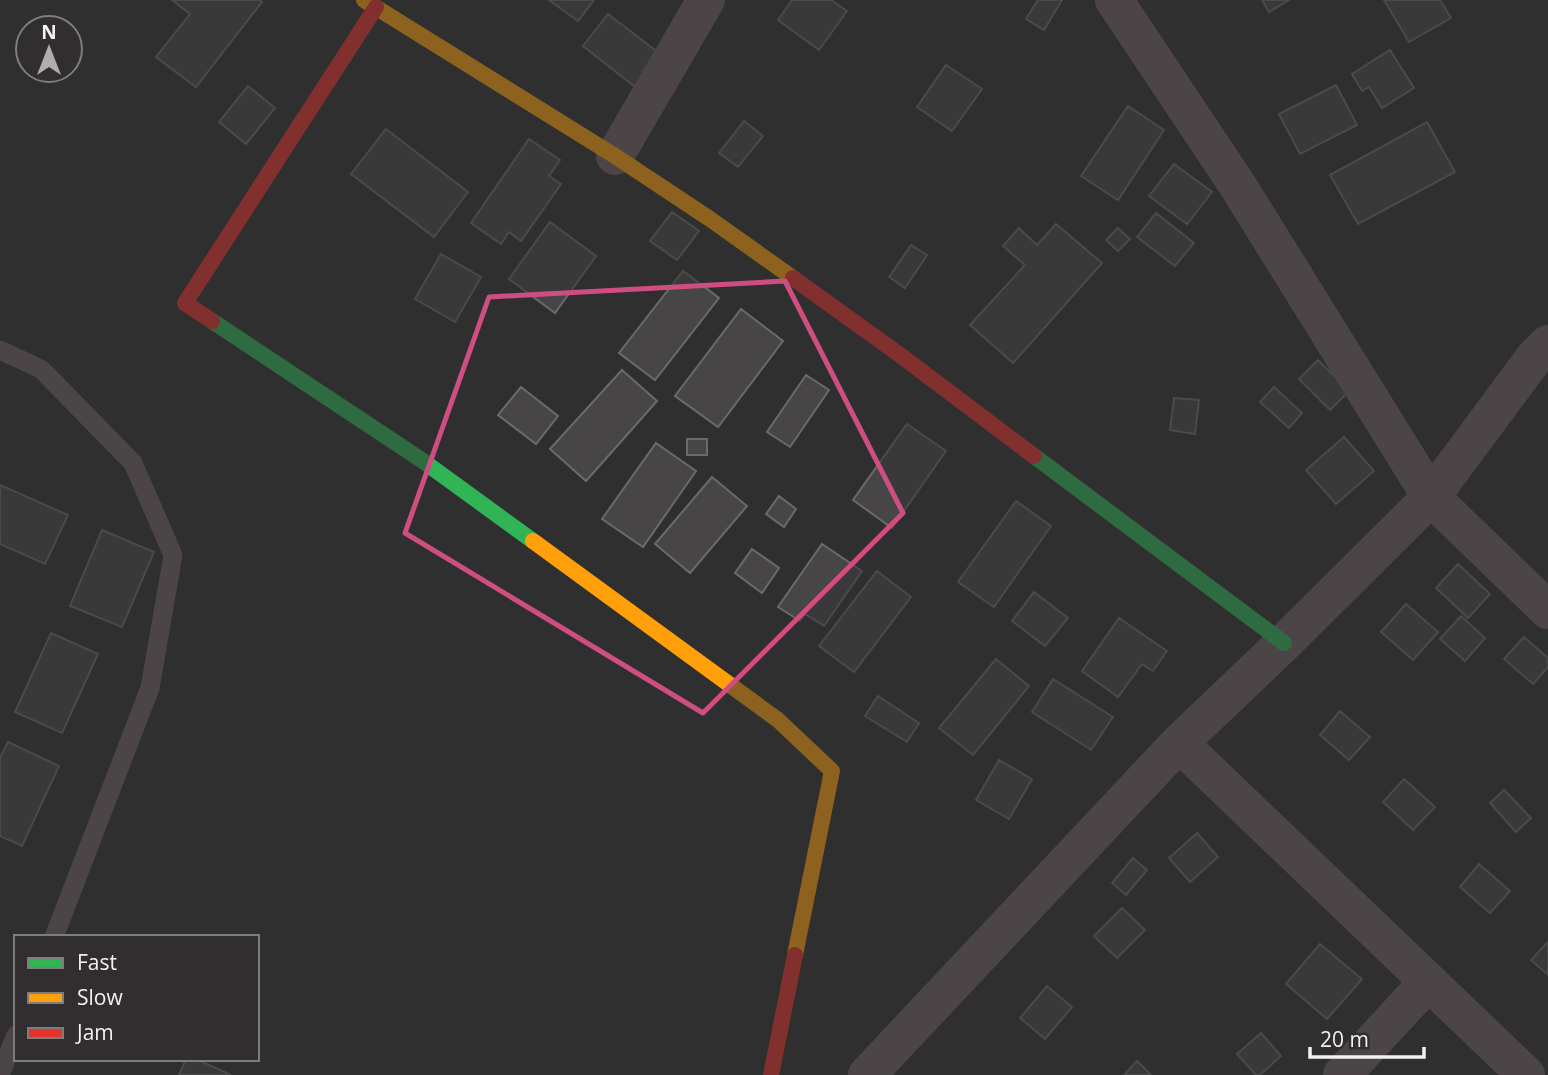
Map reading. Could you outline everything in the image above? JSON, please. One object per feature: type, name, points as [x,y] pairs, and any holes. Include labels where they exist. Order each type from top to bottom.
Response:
[{"type":"street","points":[[615,156],[706,0]]},
{"type":"street","points":[[1114,0],[1238,186],[1431,497],[1548,610]]},
{"type":"street","points":[[771,1075],[832,771],[778,720],[423,461],[185,303],[370,4],[615,156],[710,219],[900,355],[1284,643]]},
{"type":"street","points":[[867,1075],[1179,743],[1431,497],[1548,344]]},
{"type":"street","points":[[1179,743],[1526,1075]]},
{"type":"street","points":[[1342,1075],[1428,982]]},
{"type":"lane","points":[[0,350],[41,369],[133,463],[173,555],[150,688],[55,935]]},
{"type":"lane","points":[[0,1075],[14,1040]]},
{"type":"highlighted area","points":[[785,281],[903,513],[703,713],[405,533],[489,297]]},
{"type":"building","points":[[172,0],[262,2],[196,87],[156,57],[190,14]]},
{"type":"building","points":[[549,0],[594,0],[578,21]]},
{"type":"building","points":[[792,0],[831,0],[847,11],[819,50],[778,20]]},
{"type":"building","points":[[1038,0],[1062,0],[1044,30],[1026,19]]},
{"type":"building","points":[[1262,0],[1289,0],[1269,12]]},
{"type":"building","points":[[1384,0],[1440,0],[1451,18],[1409,42]]},
{"type":"building","points":[[608,14],[664,57],[639,90],[583,46]]},
{"type":"building","points":[[1390,50],[1414,88],[1382,108],[1369,87],[1362,91],[1352,74]]},
{"type":"building","points":[[946,65],[982,89],[952,131],[917,107]]},
{"type":"building","points":[[1336,85],[1357,125],[1300,154],[1279,114]]},
{"type":"building","points":[[248,86],[275,108],[246,144],[219,122]]},
{"type":"building","points":[[1128,106],[1164,130],[1118,200],[1081,176]]},
{"type":"building","points":[[744,121],[763,136],[738,167],[719,153]]},
{"type":"building","points":[[1427,122],[1455,172],[1358,224],[1330,175]]},
{"type":"building","points":[[386,129],[468,192],[434,237],[351,174]]},
{"type":"building","points":[[529,139],[560,160],[549,176],[561,184],[521,241],[509,232],[501,244],[471,223]]},
{"type":"building","points":[[1174,164],[1212,192],[1187,224],[1149,196]]},
{"type":"building","points":[[672,212],[699,231],[677,260],[650,241]]},
{"type":"building","points":[[1156,213],[1194,243],[1175,266],[1137,237]]},
{"type":"building","points":[[550,222],[596,256],[555,313],[509,279]]},
{"type":"building","points":[[1056,224],[1102,263],[1013,363],[970,325],[1025,265],[1003,246],[1019,228],[1037,245]]},
{"type":"building","points":[[1118,228],[1130,239],[1118,251],[1106,240]]},
{"type":"building","points":[[911,245],[927,255],[905,288],[889,277]]},
{"type":"building","points":[[441,254],[481,277],[455,322],[415,299]]},
{"type":"building","points":[[683,271],[719,298],[655,380],[619,353]]},
{"type":"building","points":[[741,309],[783,341],[718,427],[675,396]]},
{"type":"building","points":[[1318,360],[1349,391],[1330,410],[1299,379]]},
{"type":"building","points":[[622,370],[657,401],[586,481],[550,449]]},
{"type":"building","points":[[806,375],[829,390],[790,447],[767,432]]},
{"type":"building","points":[[521,387],[558,416],[536,444],[498,415]]},
{"type":"building","points":[[1274,387],[1302,413],[1289,428],[1260,402]]},
{"type":"building","points":[[1174,398],[1199,400],[1195,434],[1170,430]]},
{"type":"building","points":[[907,424],[946,451],[892,528],[853,500]]},
{"type":"building","points":[[1344,437],[1374,471],[1336,504],[1306,470]]},
{"type":"building","points":[[687,439],[707,439],[707,455],[687,455]]},
{"type":"building","points":[[656,443],[696,471],[643,547],[602,519]]},
{"type":"building","points":[[712,477],[747,506],[690,573],[655,544]]},
{"type":"building","points":[[0,485],[68,515],[45,564],[0,544]]},
{"type":"building","points":[[779,496],[796,509],[784,527],[766,514]]},
{"type":"building","points":[[1016,501],[1051,526],[994,607],[958,582]]},
{"type":"building","points":[[102,530],[154,552],[122,627],[70,606]]},
{"type":"building","points":[[822,544],[862,571],[824,626],[805,614],[800,621],[778,607]]},
{"type":"building","points":[[752,549],[779,568],[762,593],[735,573]]},
{"type":"building","points":[[1458,564],[1490,594],[1468,618],[1436,588]]},
{"type":"building","points":[[877,571],[911,597],[854,672],[819,646]]},
{"type":"building","points":[[1034,592],[1068,618],[1045,646],[1012,621]]},
{"type":"building","points":[[1406,604],[1438,632],[1413,660],[1381,632]]},
{"type":"building","points":[[1461,616],[1485,638],[1465,661],[1440,639]]},
{"type":"building","points":[[1119,618],[1167,651],[1153,671],[1142,664],[1118,697],[1082,671]]},
{"type":"building","points":[[51,633],[98,654],[62,733],[15,712]]},
{"type":"building","points":[[1524,637],[1548,658],[1548,667],[1533,684],[1504,659]]},
{"type":"building","points":[[996,659],[1029,686],[973,755],[939,728]]},
{"type":"building","points":[[1053,679],[1113,717],[1091,750],[1032,712]]},
{"type":"building","points":[[878,696],[919,723],[907,742],[865,716]]},
{"type":"building","points":[[1340,711],[1370,737],[1349,760],[1320,735]]},
{"type":"building","points":[[8,742],[59,766],[22,846],[0,836],[0,758]]},
{"type":"building","points":[[999,760],[1032,779],[1009,819],[976,800]]},
{"type":"building","points":[[1404,779],[1435,807],[1413,830],[1383,802]]},
{"type":"building","points":[[1504,790],[1531,818],[1516,832],[1490,803]]},
{"type":"building","points":[[1197,833],[1218,857],[1190,882],[1169,858]]},
{"type":"building","points":[[1133,858],[1147,870],[1126,895],[1112,883]]},
{"type":"building","points":[[1479,864],[1510,891],[1490,913],[1460,887]]},
{"type":"building","points":[[1122,908],[1145,930],[1117,958],[1094,936]]},
{"type":"building","points":[[1548,942],[1548,975],[1531,960]]},
{"type":"building","points":[[1320,944],[1362,979],[1327,1019],[1286,984]]},
{"type":"building","points":[[1047,986],[1072,1007],[1045,1039],[1020,1018]]},
{"type":"building","points":[[1261,1033],[1281,1056],[1260,1075],[1256,1075],[1237,1054]]},
{"type":"building","points":[[185,1061],[200,1061],[231,1075],[179,1075]]},
{"type":"building","points":[[1137,1061],[1151,1075],[1124,1075]]},
{"type":"traffic: fast","points":[[212,321],[423,461],[533,541]]},
{"type":"traffic: fast","points":[[1034,456],[1284,643]]},
{"type":"traffic: slow","points":[[364,0],[615,156],[793,278]]},
{"type":"traffic: slow","points":[[533,541],[778,720],[832,771],[795,955]]},
{"type":"traffic: jam","points":[[212,321],[185,303],[376,7]]},
{"type":"traffic: jam","points":[[793,278],[1034,456]]},
{"type":"traffic: jam","points":[[771,1075],[795,955]]}]
